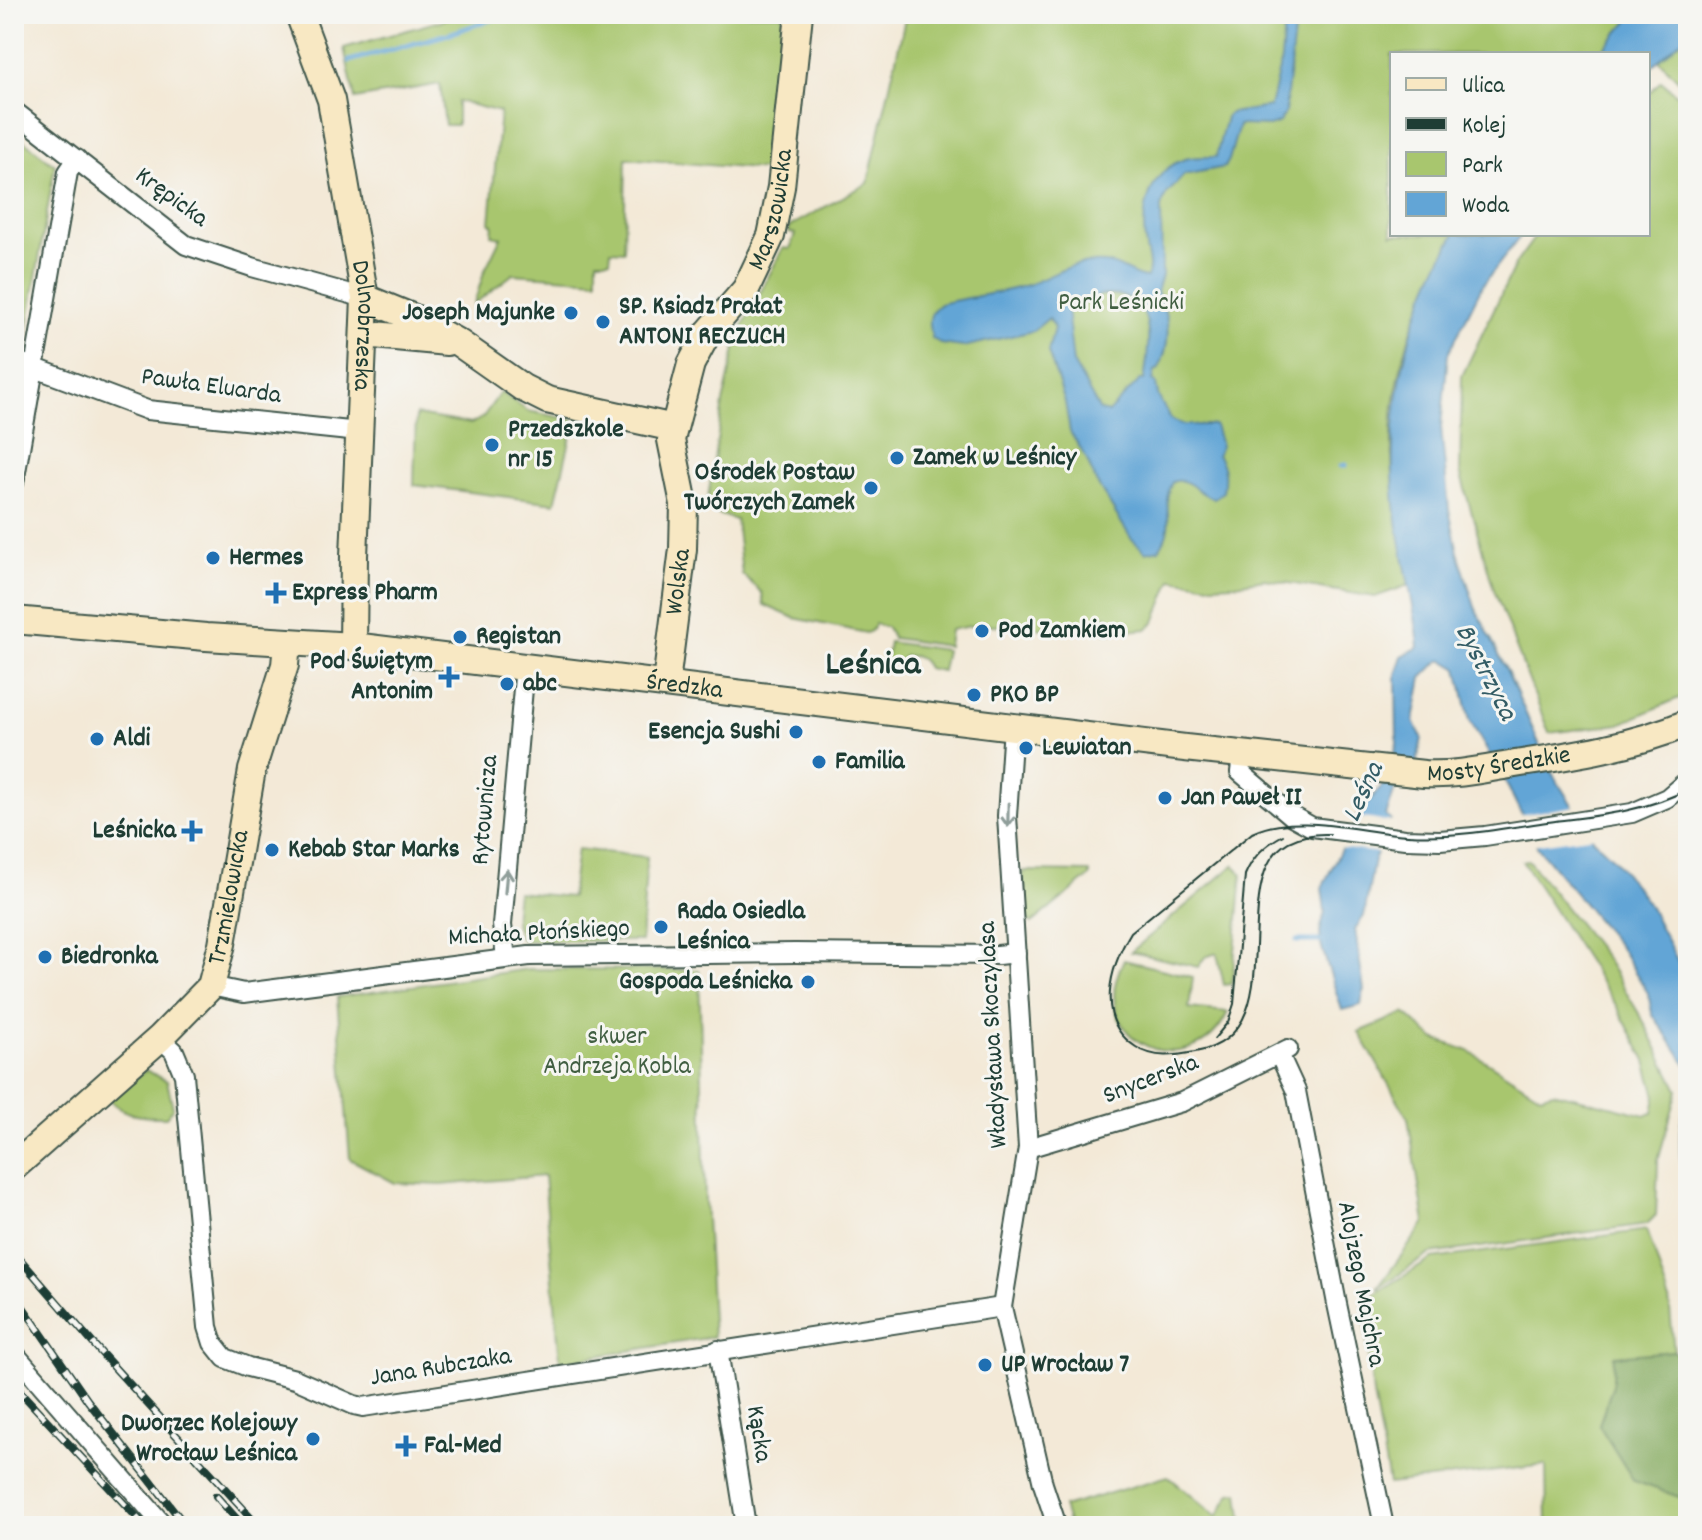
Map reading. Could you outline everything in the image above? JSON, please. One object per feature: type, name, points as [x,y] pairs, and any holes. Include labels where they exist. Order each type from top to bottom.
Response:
[{"type":"street","name":"Dolnobrzeska","points":[[299,14],[331,100],[365,298],[353,646]]},
{"type":"street","name":"Marszowicka","points":[[674,428],[691,364],[707,334],[746,289],[771,236],[781,187],[799,14]]},
{"type":"street","name":"Krępicka","points":[[14,111],[186,245],[365,298]]},
{"type":"street","points":[[14,483],[68,172],[77,159]]},
{"type":"street","points":[[365,298],[404,313],[459,343],[523,388],[547,400],[674,428]]},
{"type":"street","points":[[364,334],[459,343]]},
{"type":"street","name":"Pawła Eluarda","points":[[14,360],[147,410],[359,432]]},
{"type":"street","name":"Wolska","points":[[666,683],[683,549],[684,504],[671,440],[674,428]]},
{"type":"street","name":"Średzka","points":[[14,620],[353,646],[1013,726],[1241,764],[1355,767]]},
{"type":"street","name":"Trzmielowicka","points":[[14,1167],[160,1038],[211,986],[223,940],[252,770],[285,665],[287,643]]},
{"type":"street","name":"Rytownicza","points":[[506,958],[502,925],[525,666]]},
{"type":"street","name":"Mosty Średzkie","points":[[1355,767],[1456,774],[1596,752],[1637,742],[1688,723]]},
{"type":"street","name":"Władysława Skoczylasa","points":[[1013,726],[1007,816],[1028,1148],[1002,1307],[1043,1484],[1057,1526]]},
{"type":"street","points":[[1241,764],[1292,816],[1312,827],[1405,839],[1485,836],[1632,813],[1667,798],[1688,780]]},
{"type":"street","name":"Michała Płońskiego","points":[[211,986],[244,993],[506,958],[581,954],[1016,953]]},
{"type":"street","name":"Jana Rubczaka","points":[[160,1038],[174,1051],[184,1075],[208,1327],[213,1343],[225,1358],[295,1379],[363,1407],[1002,1307]]},
{"type":"street","name":"Snycerska","points":[[1028,1148],[1182,1102],[1284,1051]]},
{"type":"street","name":"Alojzego Majchra","points":[[1284,1051],[1296,1091],[1384,1526]]},
{"type":"street","name":"Kącka","points":[[718,1350],[746,1526]]},
{"type":"street","points":[[14,1353],[164,1526]]},
{"type":"green space","points":[[464,14],[783,14],[766,170],[626,158],[624,251],[611,250],[610,260],[597,260],[597,280],[513,274],[474,304],[484,272],[501,237],[492,235],[493,224],[490,223],[500,112],[457,101],[457,125],[445,125],[440,84],[355,99],[344,48]]},
{"type":"green space","name":"Park Leśnicki","points":[[906,14],[1634,14],[1601,52],[1390,52],[1390,236],[1454,236],[1434,275],[1407,344],[1393,414],[1393,478],[1409,585],[1375,597],[1264,579],[1210,585],[1172,579],[1155,622],[1147,629],[1105,633],[1106,616],[1062,630],[980,624],[950,630],[948,646],[893,638],[886,627],[875,624],[866,633],[794,618],[764,605],[762,593],[742,574],[736,520],[706,510],[723,403],[738,336],[783,248],[790,249],[795,234],[788,232],[789,227],[868,183]]},
{"type":"green space","points":[[1688,34],[1688,90],[1658,59]]},
{"type":"green space","points":[[1661,81],[1688,104],[1688,694],[1620,724],[1549,733],[1494,590],[1460,472],[1462,376],[1516,263],[1536,236],[1650,236],[1650,92]]},
{"type":"green space","points":[[14,133],[55,165],[24,348],[14,344]]},
{"type":"green space","name":"Przedszkole nr 15","points":[[501,392],[528,411],[575,420],[555,503],[414,485],[416,415],[471,424],[483,417]]},
{"type":"green space","points":[[889,642],[946,650],[942,671],[927,668],[921,660],[912,656],[905,656],[896,663],[886,661]]},
{"type":"green space","points":[[577,849],[647,857],[641,941],[523,941],[515,923],[517,892],[571,897]]},
{"type":"green space","points":[[1528,860],[1605,957],[1644,1022],[1678,1090],[1658,1160],[1656,1215],[1647,1224],[1430,1254],[1377,1289],[1425,1223],[1408,1118],[1359,1032],[1405,1013],[1434,1039],[1469,1051],[1541,1096],[1553,1092],[1646,1115],[1653,1113],[1656,1096],[1646,1061],[1616,1005],[1522,861]]},
{"type":"green space","points":[[1234,865],[1242,874],[1232,984],[1224,985],[1217,953],[1205,957],[1198,967],[1131,952]]},
{"type":"green space","points":[[1023,871],[1090,872],[1090,876],[1032,923],[1025,919]]},
{"type":"green space","points":[[1124,960],[1193,977],[1189,1008],[1228,1012],[1211,1035],[1191,1048],[1168,1051],[1146,1046],[1129,1033],[1117,1013],[1115,989]]},
{"type":"green space","name":"skwer Andrzeja Kobla","points":[[528,969],[699,970],[705,1200],[713,1337],[560,1362],[544,1176],[441,1185],[395,1183],[350,1159],[337,997]]},
{"type":"green space","points":[[146,1070],[167,1081],[173,1108],[166,1117],[128,1113],[109,1099]]},
{"type":"green space","points":[[1647,1230],[1669,1299],[1674,1351],[1614,1357],[1613,1385],[1599,1425],[1634,1481],[1688,1500],[1688,1526],[1547,1526],[1546,1465],[1389,1484],[1373,1394],[1363,1301],[1432,1259]]},
{"type":"green space","points":[[1674,1351],[1688,1364],[1688,1500],[1634,1481],[1599,1425],[1613,1385],[1614,1356]]},
{"type":"green space","points":[[1168,1476],[1217,1517],[1231,1493],[1239,1492],[1243,1526],[1069,1526],[1063,1507]]},
{"type":"water","points":[[1285,14],[1296,14],[1285,112],[1279,123],[1269,126],[1239,125],[1225,167],[1184,175],[1166,195],[1161,207],[1162,275],[1157,292],[1165,311],[1168,331],[1165,351],[1158,370],[1155,370],[1153,382],[1170,419],[1184,425],[1215,425],[1221,446],[1217,455],[1223,468],[1224,482],[1223,492],[1214,498],[1184,482],[1172,482],[1167,499],[1168,530],[1165,539],[1159,549],[1146,552],[1131,538],[1096,482],[1070,432],[1065,402],[1048,352],[1054,328],[1049,318],[1033,331],[963,347],[941,344],[932,338],[931,315],[940,304],[1017,288],[1082,264],[1110,264],[1146,278],[1149,267],[1144,221],[1149,195],[1155,183],[1172,165],[1185,159],[1216,157],[1226,117],[1230,113],[1270,107],[1281,60]],"holes":[[[1101,295],[1117,295],[1133,300],[1145,316],[1148,338],[1144,380],[1140,380],[1108,413],[1100,411],[1073,363],[1067,309]]]},
{"type":"water","points":[[1634,14],[1688,14],[1688,34],[1650,68],[1650,52],[1601,52]]},
{"type":"water","name":"Bystrzyca","points":[[1454,236],[1520,236],[1482,286],[1448,354],[1441,427],[1449,510],[1475,607],[1552,773],[1594,840],[1613,858],[1647,902],[1688,982],[1688,1067],[1652,1013],[1648,993],[1621,949],[1538,848],[1506,783],[1470,721],[1458,669],[1445,661],[1439,661],[1422,678],[1414,721],[1422,738],[1412,787],[1402,785],[1395,789],[1386,816],[1391,820],[1374,860],[1364,916],[1355,929],[1364,990],[1361,1005],[1342,1010],[1321,945],[1320,932],[1325,911],[1322,888],[1357,816],[1382,786],[1397,744],[1396,675],[1402,656],[1419,647],[1397,521],[1393,446],[1396,409],[1411,336],[1437,267]]},
{"type":"water","points":[[1688,1097],[1688,1197],[1680,1142]]},
{"type":"pier","points":[[1576,806],[1596,836],[1532,845],[1518,815]]},
{"type":"pier","points":[[1353,817],[1394,822],[1382,853],[1337,848]]},
{"type":"waterway","points":[[349,61],[508,14]]},
{"type":"waterway","points":[[1341,466],[1346,465]]},
{"type":"waterway","points":[[1297,941],[1324,941]]},
{"type":"tram line","points":[[1330,834],[1290,841],[1269,863],[1259,895],[1254,973],[1247,1009],[1229,1037],[1195,1052],[1165,1056],[1143,1051],[1123,1036],[1110,1008],[1110,992],[1117,961],[1131,932],[1252,833],[1287,824],[1307,824],[1408,835],[1461,834],[1619,812],[1655,803],[1688,789]]},
{"type":"tram line","points":[[1214,1039],[1228,1022],[1234,1004],[1245,875],[1260,852],[1283,835]]},
{"type":"railway","points":[[14,1252],[259,1526]]},
{"type":"railway","points":[[14,1294],[88,1401],[186,1526]]},
{"type":"railway","points":[[14,1385],[145,1526]]},
{"type":"railway","points":[[216,1496],[243,1526]]},
{"type":"place","name":"Joseph Majunke","points":[[571,313]]},
{"type":"place","name":"SP. Ksiadz Prałat ANTONI RECZUCH","points":[[603,322]]},
{"type":"place","name":"Przedszkole nr 15","points":[[492,445]]},
{"type":"place","name":"Zamek w Leśnicy","points":[[897,458]]},
{"type":"place","name":"Ośrodek Postaw Twórczych Zamek","points":[[871,488]]},
{"type":"place","name":"Hermes","points":[[213,558]]},
{"type":"place","name":"Express Pharm","points":[[276,593]]},
{"type":"place","name":"Pod Zamkiem","points":[[982,631]]},
{"type":"place","name":"Registan","points":[[460,637]]},
{"type":"place","name":"Pod Świętym Antonim","points":[[449,677]]},
{"type":"place","name":"abc","points":[[507,684]]},
{"type":"place","name":"PKO BP","points":[[974,695]]},
{"type":"place","name":"Esencja Sushi","points":[[796,732]]},
{"type":"place","name":"Aldi","points":[[97,739]]},
{"type":"place","name":"Lewiatan","points":[[1026,748]]},
{"type":"place","name":"Familia","points":[[819,762]]},
{"type":"place","name":"Jan Paweł II","points":[[1165,798]]},
{"type":"place","name":"Leśnicka","points":[[192,831]]},
{"type":"place","name":"Kebab Star Marks","points":[[272,850]]},
{"type":"place","name":"Rada Osiedla Leśnica","points":[[661,927]]},
{"type":"place","name":"Biedronka","points":[[45,957]]},
{"type":"place","name":"Gospoda Leśnicka","points":[[808,982]]},
{"type":"place","name":"UP Wrocław 7","points":[[985,1365]]},
{"type":"place","name":"Dworzec Kolejowy Wrocław Leśnica","points":[[313,1439]]},
{"type":"place","name":"Fal-Med","points":[[406,1446]]},
{"type":"district","name":"Leśnica","points":[[873,666]]},
{"type":"water label","name":"Leśna","points":[[1365,793]]}]
